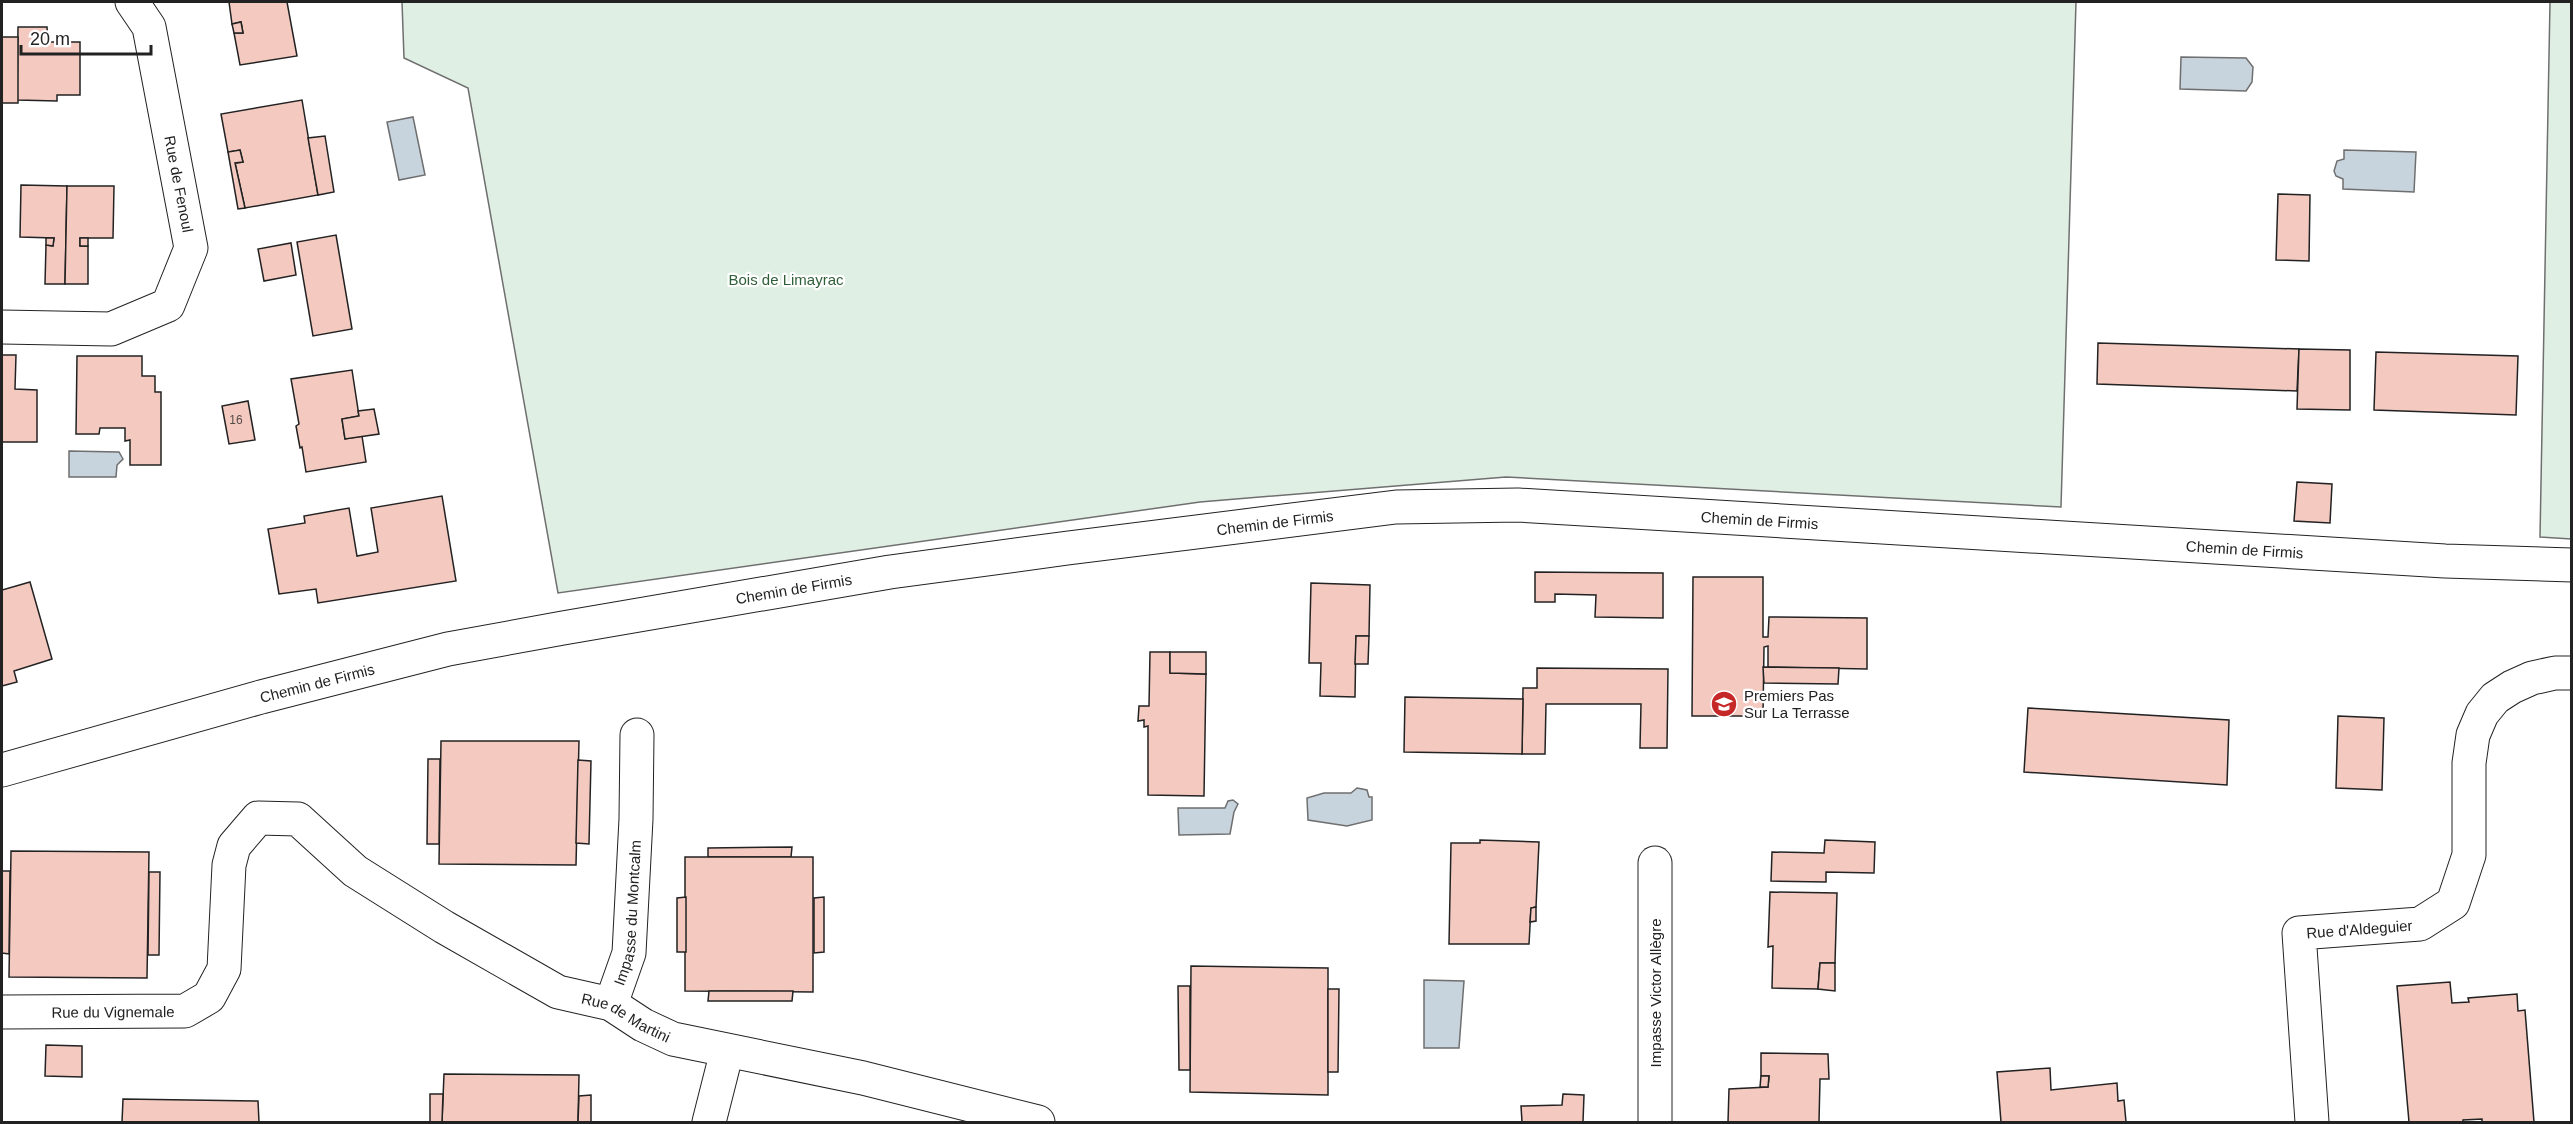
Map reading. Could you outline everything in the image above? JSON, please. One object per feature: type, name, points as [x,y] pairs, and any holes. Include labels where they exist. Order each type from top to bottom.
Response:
[{"type":"street","name":"Rue de Fenoul","points":[[2,327],[111,329],[168,305],[191,248],[149,27],[132,2]]},
{"type":"street","name":"Chemin de Firmis","points":[[2,770],[261,697],[448,649],[890,572],[1396,507],[1518,505],[2445,561],[2571,565]]},
{"type":"street","name":"Rue d'Aldeguier","points":[[2312,1122],[2299,933],[2420,924],[2453,903],[2469,855],[2469,763],[2473,735],[2482,714],[2495,698],[2512,687],[2555,673],[2571,673]]},
{"type":"street","name":"Impasse du Montcalm","points":[[611,1004],[629,953],[636,819],[637,735]]},
{"type":"street","name":"Rue de Martini","points":[[258,818],[298,819],[355,871],[444,927],[558,992],[611,1004],[643,1025],[673,1039],[863,1078],[1038,1122]]},
{"type":"street","name":"Rue du Vignemale","points":[[2,1012],[185,1011],[209,997],[224,969],[231,855],[234,846],[258,818]]},
{"type":"street","name":"Impasse Victor Allègre","points":[[1655,863],[1655,1122]]},
{"type":"street","points":[[709,1122],[727,1051]]},
{"type":"green space","name":"Bois de Limayrac","points":[[402,2],[2076,2],[2061,507],[1506,477],[1200,502],[558,593],[468,88],[404,58]]},
{"type":"green space","points":[[2550,2],[2572,2],[2571,539],[2540,537]]},
{"type":"shaded area","points":[[2181,57],[2246,58],[2253,67],[2252,82],[2246,91],[2180,89]]},
{"type":"shaded area","points":[[413,117],[425,175],[399,180],[387,122]]},
{"type":"shaded area","points":[[2344,150],[2416,152],[2414,192],[2343,189],[2343,179],[2336,176],[2334,171],[2337,161],[2344,159]]},
{"type":"shaded area","points":[[69,451],[119,452],[123,459],[117,465],[116,477],[69,477]]},
{"type":"shaded area","points":[[1357,788],[1367,790],[1369,797],[1372,797],[1372,820],[1347,826],[1308,820],[1307,798],[1324,793],[1351,793]]},
{"type":"shaded area","points":[[1233,800],[1238,804],[1234,812],[1230,834],[1179,835],[1178,808],[1225,808],[1228,801]]},
{"type":"shaded area","points":[[1424,980],[1464,981],[1459,1048],[1424,1048]]},
{"type":"building","points":[[229,2],[287,2],[297,56],[240,65],[234,33],[243,33],[241,22],[232,24]]},
{"type":"building","points":[[241,22],[243,33],[234,33],[232,24]]},
{"type":"building","points":[[18,27],[47,27],[48,42],[80,42],[80,95],[57,95],[57,101],[17,100]]},
{"type":"building","points":[[2,37],[18,37],[18,103],[2,103]]},
{"type":"building","points":[[302,100],[318,195],[245,208],[235,163],[243,162],[240,150],[228,152],[221,114]]},
{"type":"building","points":[[325,136],[334,192],[318,195],[308,138]]},
{"type":"building","points":[[240,150],[243,162],[235,163],[245,208],[238,209],[228,152]]},
{"type":"building","points":[[21,185],[67,186],[65,284],[45,284],[46,245],[53,246],[54,238],[20,237]]},
{"type":"building","points":[[67,186],[114,186],[113,238],[80,238],[80,246],[88,246],[88,284],[65,284]]},
{"type":"building","points":[[2278,194],[2310,195],[2309,261],[2276,260]]},
{"type":"building","points":[[336,235],[352,329],[313,336],[297,242]]},
{"type":"building","points":[[46,238],[54,238],[53,246],[46,245]]},
{"type":"building","points":[[80,238],[88,238],[88,246],[80,246]]},
{"type":"building","points":[[291,243],[296,275],[264,281],[258,249]]},
{"type":"building","points":[[2098,343],[2299,349],[2297,391],[2097,384]]},
{"type":"building","points":[[2299,349],[2350,350],[2350,410],[2297,409]]},
{"type":"building","points":[[2376,352],[2518,356],[2516,415],[2374,410]]},
{"type":"building","points":[[2,355],[16,355],[15,389],[37,390],[37,442],[2,442]]},
{"type":"building","points":[[77,356],[142,356],[142,376],[155,376],[155,392],[161,392],[161,465],[130,465],[130,440],[125,441],[125,428],[100,428],[99,434],[76,434]]},
{"type":"building","points":[[352,370],[359,416],[342,419],[345,439],[362,436],[366,462],[306,472],[296,426],[299,424],[291,379]]},
{"type":"building","points":[[248,401],[255,440],[229,444],[222,406]]},
{"type":"building","points":[[374,409],[379,434],[345,439],[342,419],[359,416],[358,411]]},
{"type":"building","points":[[2297,482],[2332,484],[2330,523],[2294,521]]},
{"type":"building","points":[[442,496],[456,581],[318,603],[316,589],[279,594],[268,529],[305,523],[304,516],[349,508],[357,556],[378,552],[371,508]]},
{"type":"building","points":[[1535,572],[1663,573],[1663,618],[1595,617],[1596,595],[1555,594],[1555,602],[1535,602]]},
{"type":"building","points":[[1693,577],[1763,577],[1763,637],[1768,637],[1769,617],[1867,618],[1867,669],[1768,667],[1768,646],[1764,647],[1763,716],[1692,716]]},
{"type":"building","points":[[30,582],[52,659],[14,671],[17,682],[2,686],[2,590]]},
{"type":"building","points":[[1311,583],[1370,585],[1369,636],[1356,636],[1355,697],[1320,696],[1321,663],[1309,663]]},
{"type":"building","points":[[1356,636],[1369,636],[1368,664],[1355,664]]},
{"type":"building","points":[[1150,652],[1170,652],[1170,673],[1206,674],[1204,796],[1148,795],[1148,726],[1144,727],[1144,720],[1138,721],[1139,706],[1149,706]]},
{"type":"building","points":[[1170,652],[1206,652],[1206,674],[1170,673]]},
{"type":"building","points":[[1763,667],[1839,668],[1838,684],[1764,683]]},
{"type":"building","points":[[1537,668],[1668,669],[1667,748],[1640,748],[1641,704],[1546,704],[1545,754],[1522,754],[1523,688],[1537,688]]},
{"type":"building","points":[[1405,697],[1523,699],[1522,754],[1404,752]]},
{"type":"building","points":[[2028,708],[2229,720],[2227,785],[2024,772]]},
{"type":"building","points":[[2338,716],[2384,718],[2382,790],[2336,788]]},
{"type":"building","points":[[441,741],[579,741],[576,865],[439,864]]},
{"type":"building","points":[[428,759],[440,759],[439,844],[427,844]]},
{"type":"building","points":[[578,760],[591,761],[589,844],[576,843]]},
{"type":"building","points":[[1480,840],[1539,842],[1536,907],[1531,908],[1529,944],[1449,944],[1451,843],[1480,843]]},
{"type":"building","points":[[1825,840],[1875,842],[1874,873],[1826,872],[1826,882],[1771,881],[1772,852],[1824,853]]},
{"type":"building","points":[[792,847],[791,857],[708,857],[708,848]]},
{"type":"building","points":[[11,851],[149,852],[147,978],[9,977]]},
{"type":"building","points":[[685,857],[813,857],[813,992],[685,991]]},
{"type":"building","points":[[2,871],[10,871],[9,954],[2,953]]},
{"type":"building","points":[[149,872],[160,872],[159,955],[148,955]]},
{"type":"building","points":[[1770,892],[1837,893],[1835,963],[1820,963],[1818,989],[1772,988],[1773,946],[1768,947]]},
{"type":"building","points":[[686,897],[686,952],[677,952],[677,898]]},
{"type":"building","points":[[824,897],[824,952],[814,953],[814,898]]},
{"type":"building","points":[[1536,907],[1536,921],[1530,922],[1531,908]]},
{"type":"building","points":[[1820,963],[1835,963],[1835,991],[1818,989]]},
{"type":"building","points":[[1191,966],[1328,968],[1328,1095],[1190,1092]]},
{"type":"building","points":[[2450,982],[2452,1003],[2469,1002],[2468,998],[2517,994],[2518,1011],[2525,1010],[2534,1122],[2482,1122],[2482,1119],[2463,1120],[2463,1122],[2409,1122],[2397,986]]},
{"type":"building","points":[[1178,986],[1190,986],[1190,1070],[1179,1070]]},
{"type":"building","points":[[1328,989],[1339,989],[1338,1072],[1328,1072]]},
{"type":"building","points":[[709,991],[793,991],[792,1001],[708,1001]]},
{"type":"building","points":[[46,1045],[82,1046],[82,1077],[45,1076]]},
{"type":"building","points":[[1761,1053],[1828,1054],[1829,1079],[1820,1079],[1819,1122],[1728,1122],[1729,1089],[1768,1087],[1769,1076],[1761,1076]]},
{"type":"building","points":[[2050,1068],[2051,1090],[2117,1083],[2118,1101],[2124,1100],[2126,1122],[2001,1122],[1997,1072]]},
{"type":"building","points":[[444,1074],[579,1075],[578,1122],[442,1122]]},
{"type":"building","points":[[1761,1076],[1769,1076],[1768,1087],[1760,1087]]},
{"type":"building","points":[[430,1094],[443,1094],[442,1122],[430,1122]]},
{"type":"building","points":[[1563,1094],[1584,1095],[1583,1122],[1522,1122],[1521,1106],[1562,1105]]},
{"type":"building","points":[[591,1095],[591,1122],[578,1122],[579,1096]]},
{"type":"building","points":[[123,1099],[258,1101],[259,1122],[122,1122]]},
{"type":"place","name":"Premiers Pas Sur La Terrasse","points":[[1724,704]]}]
